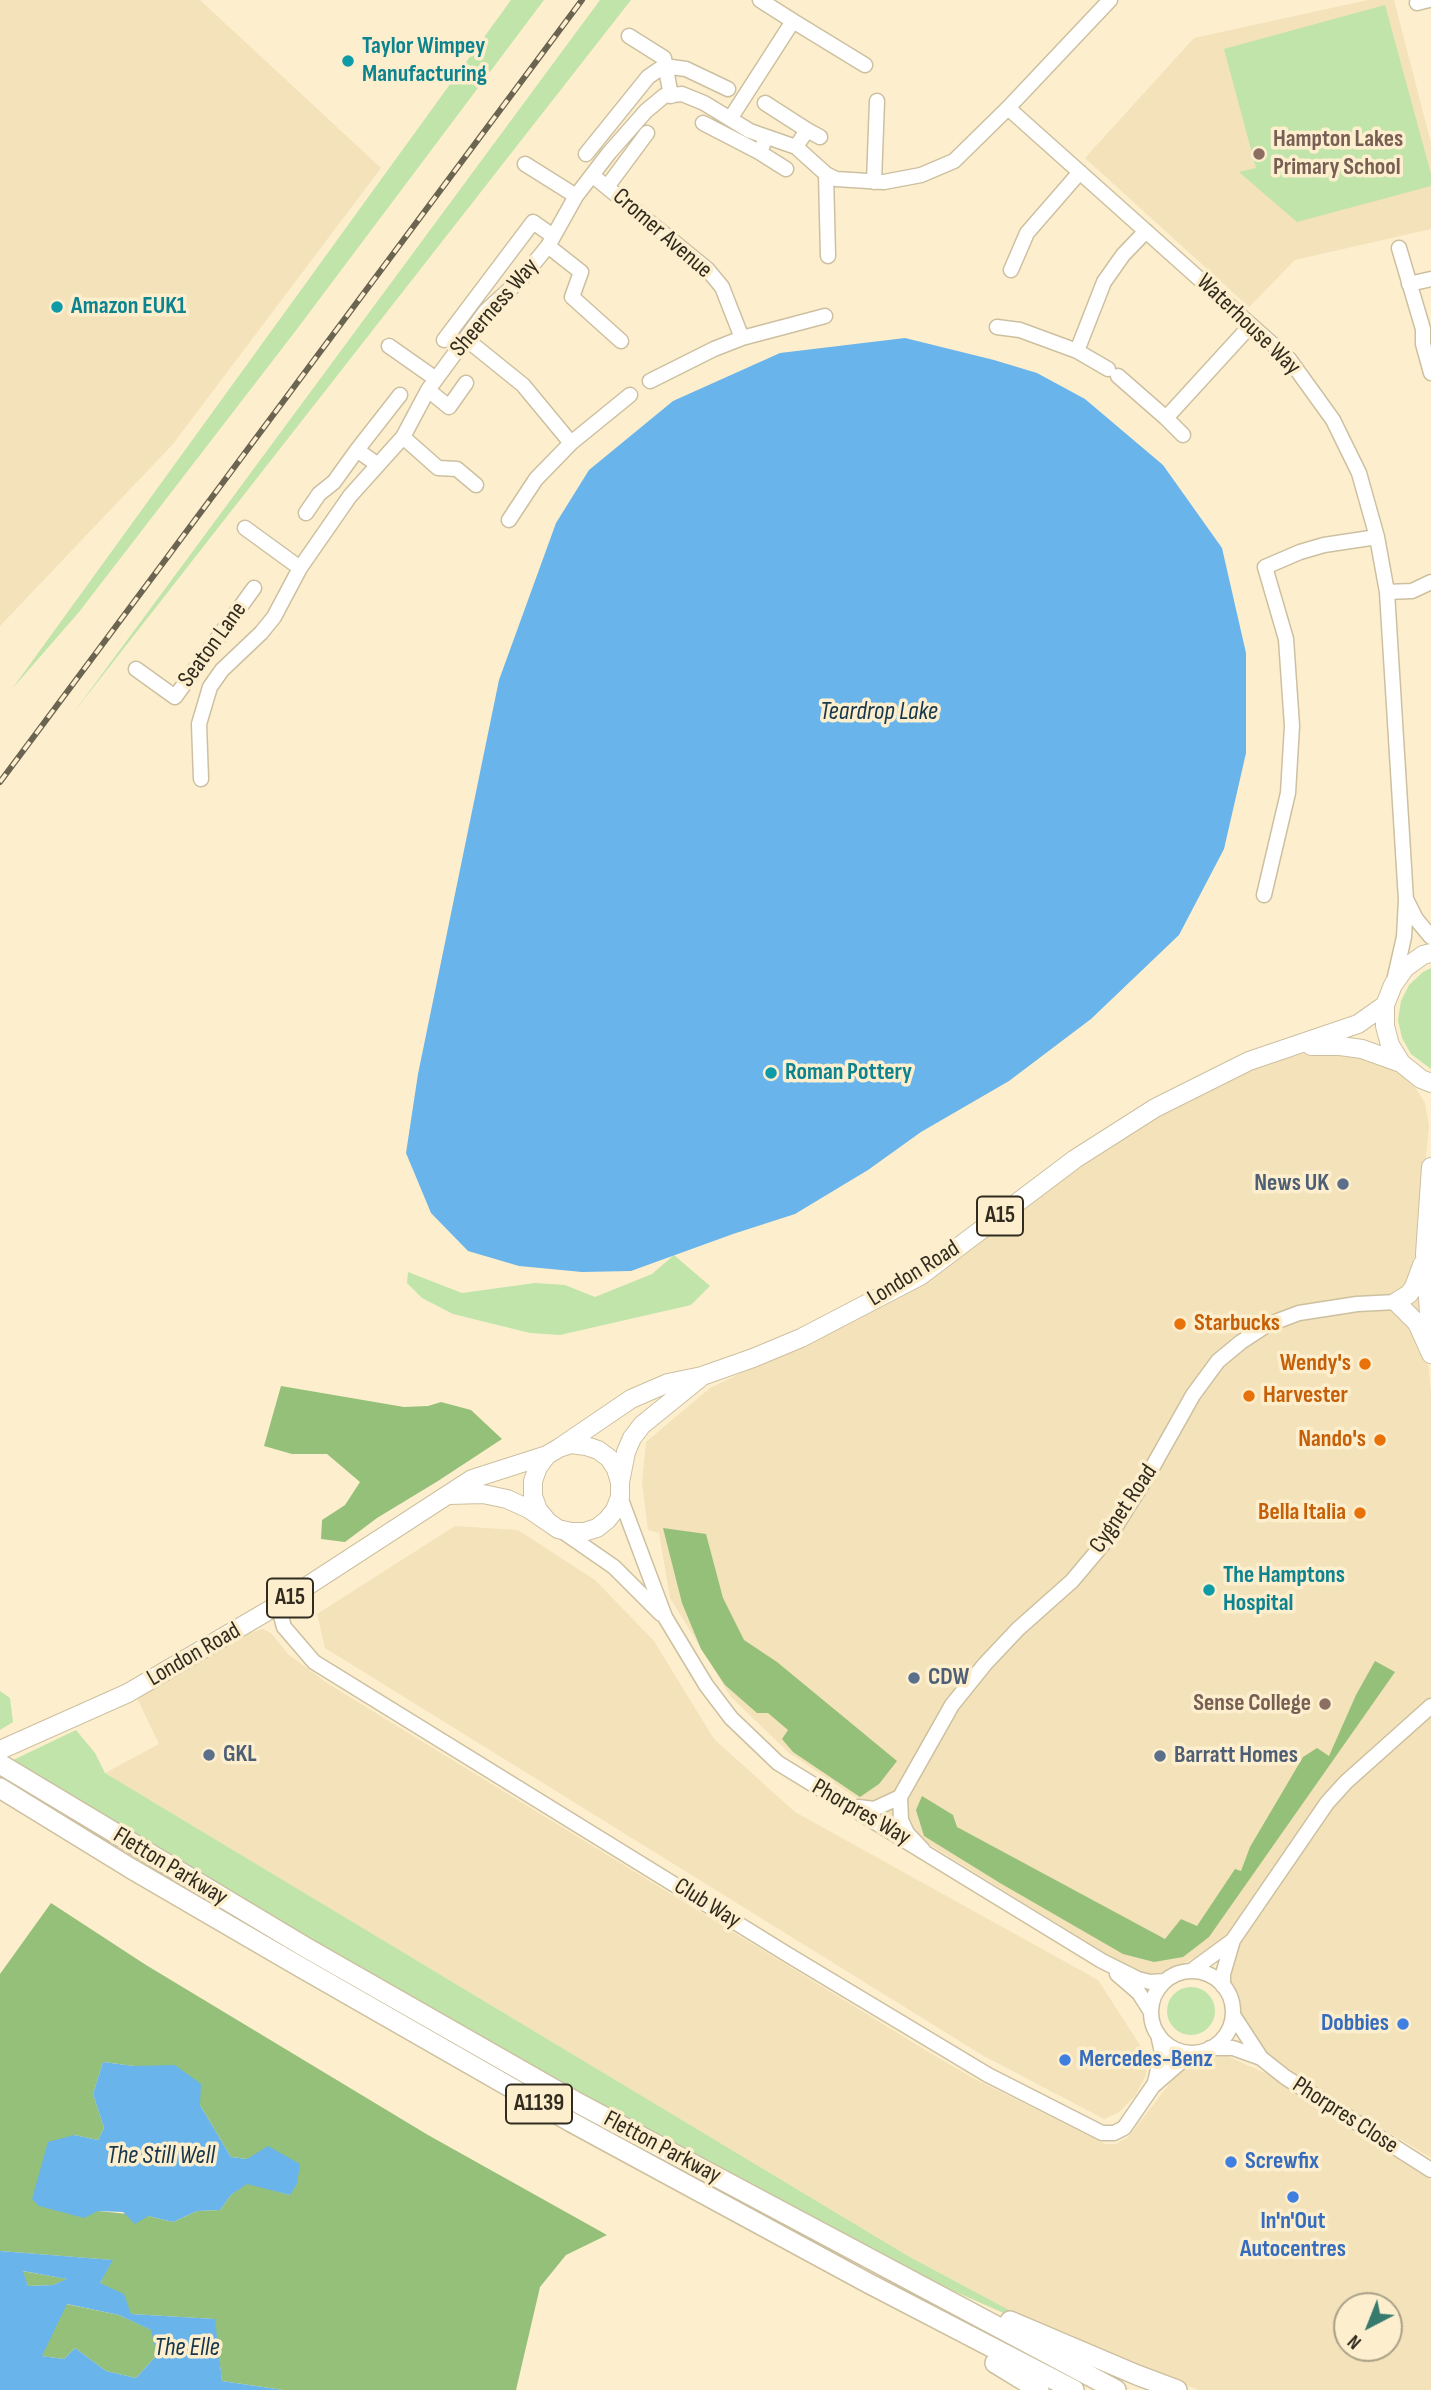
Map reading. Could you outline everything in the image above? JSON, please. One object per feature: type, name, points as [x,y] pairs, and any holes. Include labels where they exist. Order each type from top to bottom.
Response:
[{"type":"highway","name":"Fletton Parkway","points":[[0,1764],[305,1947],[520,2070],[1116,2390]]},
{"type":"highway","name":"Fletton Parkway","points":[[8,1793],[295,1965],[571,2122],[868,2283],[1074,2390]]},
{"type":"highway","points":[[877,2264],[1177,2390]]},
{"type":"highway","points":[[868,2283],[1039,2390]]},
{"type":"main road","points":[[1431,953],[1423,955],[1405,968],[1393,985],[1385,1005],[1385,1026],[1390,1045],[1401,1063],[1426,1081],[1431,1101]]},
{"type":"main road","name":"London Road","points":[[0,1750],[128,1693],[278,1605],[471,1479],[553,1452],[631,1399],[668,1383],[702,1376],[801,1338],[920,1276],[1075,1159],[1155,1108],[1249,1061],[1358,1024],[1385,1005]]},
{"type":"main road","name":"London Road","points":[[1294,1047],[1340,1046],[1362,1049],[1401,1063]]},
{"type":"main road","points":[[1431,1167],[1425,1254],[1431,1342]]},
{"type":"main road","points":[[1425,1254],[1414,1287],[1409,1294],[1396,1302],[1417,1322],[1431,1354]]},
{"type":"main road","name":"London Road","points":[[620,1490],[626,1452],[632,1438],[657,1411],[702,1376]]},
{"type":"main road","name":"A15","points":[[553,1452],[571,1444],[598,1450],[609,1458],[616,1469],[620,1490],[615,1510],[597,1528],[571,1532],[553,1525]]},
{"type":"main road","points":[[553,1452],[538,1467],[533,1481],[533,1496],[538,1510],[553,1525]]},
{"type":"main road","points":[[447,1494],[483,1494],[507,1499],[529,1509],[553,1525]]},
{"type":"street","points":[[760,0],[865,65]]},
{"type":"street","points":[[629,36],[664,58],[671,96],[682,94],[768,138],[796,147],[826,174],[843,180],[884,182],[921,174],[954,161],[1110,0]]},
{"type":"street","points":[[730,119],[793,21]]},
{"type":"street","points":[[586,154],[648,77],[664,66],[686,69],[728,89]]},
{"type":"street","name":"Sheerness Way","points":[[201,779],[199,724],[210,687],[222,670],[274,617],[300,568],[350,496],[403,436],[432,384],[486,311],[522,278],[551,241],[576,195],[646,111],[664,96],[671,96]]},
{"type":"street","points":[[874,182],[877,101]]},
{"type":"street","points":[[765,103],[814,134],[796,147]]},
{"type":"street","name":"Waterhouse Way","points":[[1008,108],[1289,359],[1333,420],[1359,473],[1377,537],[1387,592],[1406,900],[1404,937],[1393,985]]},
{"type":"street","points":[[703,123],[786,169]]},
{"type":"street","points":[[607,187],[647,133]]},
{"type":"street","points":[[759,152],[768,138]]},
{"type":"street","points":[[525,164],[576,195]]},
{"type":"street","points":[[1011,270],[1027,233],[1080,172]]},
{"type":"street","points":[[826,174],[828,256]]},
{"type":"street","name":"Cromer Avenue","points":[[592,175],[707,269],[722,287],[742,338]]},
{"type":"street","name":"Sheerness Way","points":[[444,340],[533,222],[551,241]]},
{"type":"street","points":[[1077,351],[1104,282],[1123,255],[1146,231]]},
{"type":"street","points":[[551,241],[581,272],[572,297],[621,341]]},
{"type":"street","points":[[1399,248],[1423,329],[1423,344],[1431,373]]},
{"type":"street","points":[[493,274],[509,290]]},
{"type":"street","points":[[1409,284],[1431,279]]},
{"type":"street","points":[[650,381],[742,338],[825,316]]},
{"type":"street","points":[[1166,418],[1251,325]]},
{"type":"street","points":[[997,327],[1020,330],[1077,351],[1113,372],[1183,435]]},
{"type":"street","points":[[466,339],[523,385],[571,443]]},
{"type":"street","name":"Sheerness Way","points":[[389,346],[432,384]]},
{"type":"street","points":[[432,384],[449,407],[466,383]]},
{"type":"street","points":[[306,513],[319,494],[334,482],[400,395]]},
{"type":"street","points":[[509,520],[536,479],[571,443],[630,395]]},
{"type":"street","points":[[403,436],[438,468],[457,469],[476,485]]},
{"type":"street","points":[[357,450],[378,465]]},
{"type":"street","points":[[245,528],[300,568]]},
{"type":"street","points":[[1269,890],[1288,793],[1292,726],[1286,639],[1265,567],[1324,545],[1377,537]]},
{"type":"street","points":[[1387,592],[1412,590],[1431,582]]},
{"type":"street","name":"Seaton Lane","points":[[136,669],[175,697],[254,589]]},
{"type":"street","points":[[205,654],[222,670]]},
{"type":"street","name":"Waterhouse Way","points":[[1406,900],[1416,919],[1431,937]]},
{"type":"street","name":"Cygnet Road","points":[[900,1797],[952,1705],[985,1664],[1018,1629],[1072,1581],[1109,1537],[1193,1395],[1218,1360],[1267,1325],[1299,1313],[1357,1304],[1396,1302]]},
{"type":"street","name":"Phorpres Way","points":[[620,1490],[665,1617],[706,1685],[731,1718],[778,1763],[1102,1961],[1138,1979],[1150,1982],[1165,1981]]},
{"type":"street","name":"Phorpres Way","points":[[553,1525],[614,1567],[665,1617]]},
{"type":"street","name":"Club Way","points":[[278,1605],[284,1627],[314,1662],[988,2075],[1102,2133],[1114,2133],[1124,2128],[1153,2087],[1191,2053]]},
{"type":"street","points":[[1223,1986],[1223,1974],[1233,1940],[1327,1803],[1346,1782],[1431,1706]]},
{"type":"street","points":[[1381,1751],[1431,1720]]},
{"type":"street","points":[[852,1807],[874,1809],[900,1797],[901,1820],[907,1832],[923,1850]]},
{"type":"street","points":[[838,1801],[864,1822],[934,1865],[958,1875]]},
{"type":"street","points":[[1191,1971],[1233,1940]]},
{"type":"street","name":"Phorpres Way","points":[[1102,1961],[1139,1993],[1151,2012]]},
{"type":"street","points":[[1181,1972],[1203,1972],[1223,1986],[1229,1995],[1233,2015],[1222,2040],[1210,2048],[1191,2053],[1178,2050],[1158,2035],[1151,2012],[1153,2001],[1165,1981],[1181,1972]]},
{"type":"street","name":"Phorpres Close","points":[[1233,2015],[1261,2058],[1284,2077],[1431,2170]]},
{"type":"street","name":"Club Way","points":[[1153,2087],[1162,2053],[1158,2035]]},
{"type":"street","name":"Phorpres Close","points":[[1210,2048],[1233,2048],[1261,2058]]},
{"type":"shaded area","points":[[0,0],[200,0],[381,168],[173,444],[0,626]]},
{"type":"shaded area","name":"Hampton Lakes Primary School","points":[[1368,0],[1394,0],[1431,143],[1431,229],[1295,260],[1249,307],[1085,158],[1194,38]]},
{"type":"shaded area","points":[[1302,1054],[1364,1055],[1399,1073],[1415,1087],[1425,1103],[1429,1126],[1423,1307],[1431,1392],[1431,2158],[1279,2065],[1258,2044],[1242,2021],[1229,1983],[1232,1976],[1204,1951],[1166,1972],[1144,1974],[1126,1966],[877,1812],[788,1752],[731,1697],[670,1598],[659,1533],[648,1530],[642,1483],[646,1442],[710,1388],[897,1298],[1125,1136],[1240,1072]]},
{"type":"shaded area","points":[[455,1526],[518,1530],[595,1580],[654,1641],[714,1739],[795,1812],[1098,1980],[1147,2056],[1146,2075],[1135,2096],[1119,2112],[1104,2119],[982,2055],[325,1648],[317,1614]]},
{"type":"shaded area","points":[[263,1629],[271,1633],[288,1654],[327,1683],[927,2051],[973,2078],[1105,2144],[1116,2144],[1128,2137],[1174,2078],[1191,2065],[1214,2057],[1227,2056],[1270,2075],[1329,2116],[1431,2180],[1431,2390],[1199,2390],[1067,2341],[908,2256],[105,1773],[159,1744],[137,1698],[242,1635]]},
{"type":"green space","points":[[511,0],[544,0],[294,333],[79,612],[12,689]]},
{"type":"green space","points":[[600,0],[631,0],[74,712]]},
{"type":"green space","points":[[1385,5],[1431,174],[1431,186],[1297,222],[1239,172],[1256,168],[1224,49]]},
{"type":"green space","points":[[1431,968],[1431,1069],[1411,1054],[1402,1038],[1398,1020],[1401,1001],[1409,985]]},
{"type":"green space","points":[[674,1255],[710,1286],[691,1305],[560,1335],[530,1333],[453,1314],[422,1298],[407,1283],[408,1272],[462,1293],[535,1283],[565,1285],[595,1297],[652,1274]]},
{"type":"green space","points":[[281,1386],[404,1407],[428,1406],[441,1402],[471,1410],[502,1439],[377,1518],[345,1542],[321,1539],[322,1520],[345,1505],[360,1482],[327,1454],[292,1454],[264,1446]]},
{"type":"green space","points":[[663,1528],[706,1534],[723,1598],[744,1640],[777,1662],[897,1761],[879,1784],[860,1797],[793,1752],[782,1739],[788,1730],[768,1713],[757,1713],[725,1685],[701,1649],[682,1603]]},
{"type":"green space","points":[[1375,1661],[1395,1672],[1209,1937],[1183,1957],[1154,1962],[1123,1954],[924,1836],[916,1810],[922,1796],[953,1815],[957,1827],[1165,1939],[1181,1919],[1197,1926],[1235,1869],[1241,1871],[1250,1847],[1303,1757],[1317,1748],[1329,1756],[1356,1695]]},
{"type":"green space","points":[[0,1691],[10,1698],[13,1722],[0,1730]]},
{"type":"green space","points":[[76,1730],[95,1753],[105,1773],[908,2256],[1067,2341],[906,2270],[710,2168],[307,1940],[9,1762]]},
{"type":"green space","points":[[51,1903],[146,1965],[428,2135],[607,2235],[566,2255],[540,2287],[516,2390],[283,2390],[222,2381],[214,2319],[131,2314],[100,2283],[112,2260],[0,2251],[0,1974]],"holes":[[[103,2062],[134,2066],[200,2105],[231,2157],[247,2159],[290,2195],[247,2183],[231,2195],[220,2210],[197,2211],[173,2222],[148,2216],[98,2211],[74,2135],[98,2140],[104,2128],[93,2094]]]},
{"type":"green space","points":[[1191,1987],[1208,1994],[1215,2011],[1208,2028],[1191,2035],[1174,2028],[1167,2011],[1174,1994]]},
{"type":"green space","points":[[22,2271],[68,2279],[53,2285],[28,2286]]},
{"type":"green space","points":[[66,2304],[119,2315],[152,2330],[157,2355],[136,2378],[106,2371],[75,2348],[64,2359],[41,2356]]},
{"type":"water","name":"Teardrop Lake","points":[[905,338],[1037,373],[1085,399],[1163,465],[1222,548],[1246,653],[1246,753],[1224,849],[1179,935],[1091,1019],[1009,1081],[921,1132],[868,1170],[795,1214],[631,1271],[582,1272],[519,1266],[468,1251],[431,1213],[406,1153],[418,1074],[499,680],[556,523],[589,470],[673,401],[780,353]]},
{"type":"water","name":"The Still Well","points":[[103,2062],[134,2066],[175,2065],[201,2084],[200,2105],[231,2157],[247,2159],[268,2146],[300,2164],[297,2184],[290,2195],[247,2184],[231,2195],[220,2210],[197,2211],[173,2222],[148,2216],[135,2224],[123,2212],[98,2211],[84,2218],[39,2206],[32,2199],[48,2142],[74,2135],[98,2140],[104,2128],[93,2094]]},
{"type":"water","name":"The Elle","points":[[0,2251],[113,2260],[100,2283],[124,2294],[131,2314],[215,2319],[222,2381],[283,2390],[0,2390]],"holes":[[[23,2271],[67,2279],[53,2285],[28,2286]],[[67,2304],[119,2315],[151,2330],[157,2355],[136,2378],[106,2371],[75,2348],[64,2359],[42,2356]]]},
{"type":"railway","points":[[0,782],[582,0]]},
{"type":"place","name":"Taylor Wimpey Manufacturing","points":[[348,61]]},
{"type":"place","name":"Hampton Lakes Primary School","points":[[1259,154]]},
{"type":"place","name":"Amazon EUK1","points":[[57,307]]},
{"type":"place","name":"Roman Pottery","points":[[771,1073]]},
{"type":"place","name":"News UK","points":[[1343,1184]]},
{"type":"place","name":"Starbucks","points":[[1180,1324]]},
{"type":"place","name":"Wendy's","points":[[1365,1364]]},
{"type":"place","name":"Harvester","points":[[1249,1396]]},
{"type":"place","name":"Nando's","points":[[1380,1440]]},
{"type":"place","name":"Bella Italia","points":[[1360,1513]]},
{"type":"place","name":"The Hamptons Hospital","points":[[1209,1590]]},
{"type":"place","name":"CDW","points":[[914,1678]]},
{"type":"place","name":"Sense College","points":[[1325,1704]]},
{"type":"place","name":"GKL","points":[[209,1755]]},
{"type":"place","name":"Barratt Homes","points":[[1160,1756]]},
{"type":"place","name":"Dobbies","points":[[1403,2024]]},
{"type":"place","name":"Mercedes-Benz","points":[[1065,2060]]},
{"type":"place","name":"Screwfix","points":[[1231,2162]]},
{"type":"place","name":"In'n'Out Autocentres","points":[[1293,2197]]}]
